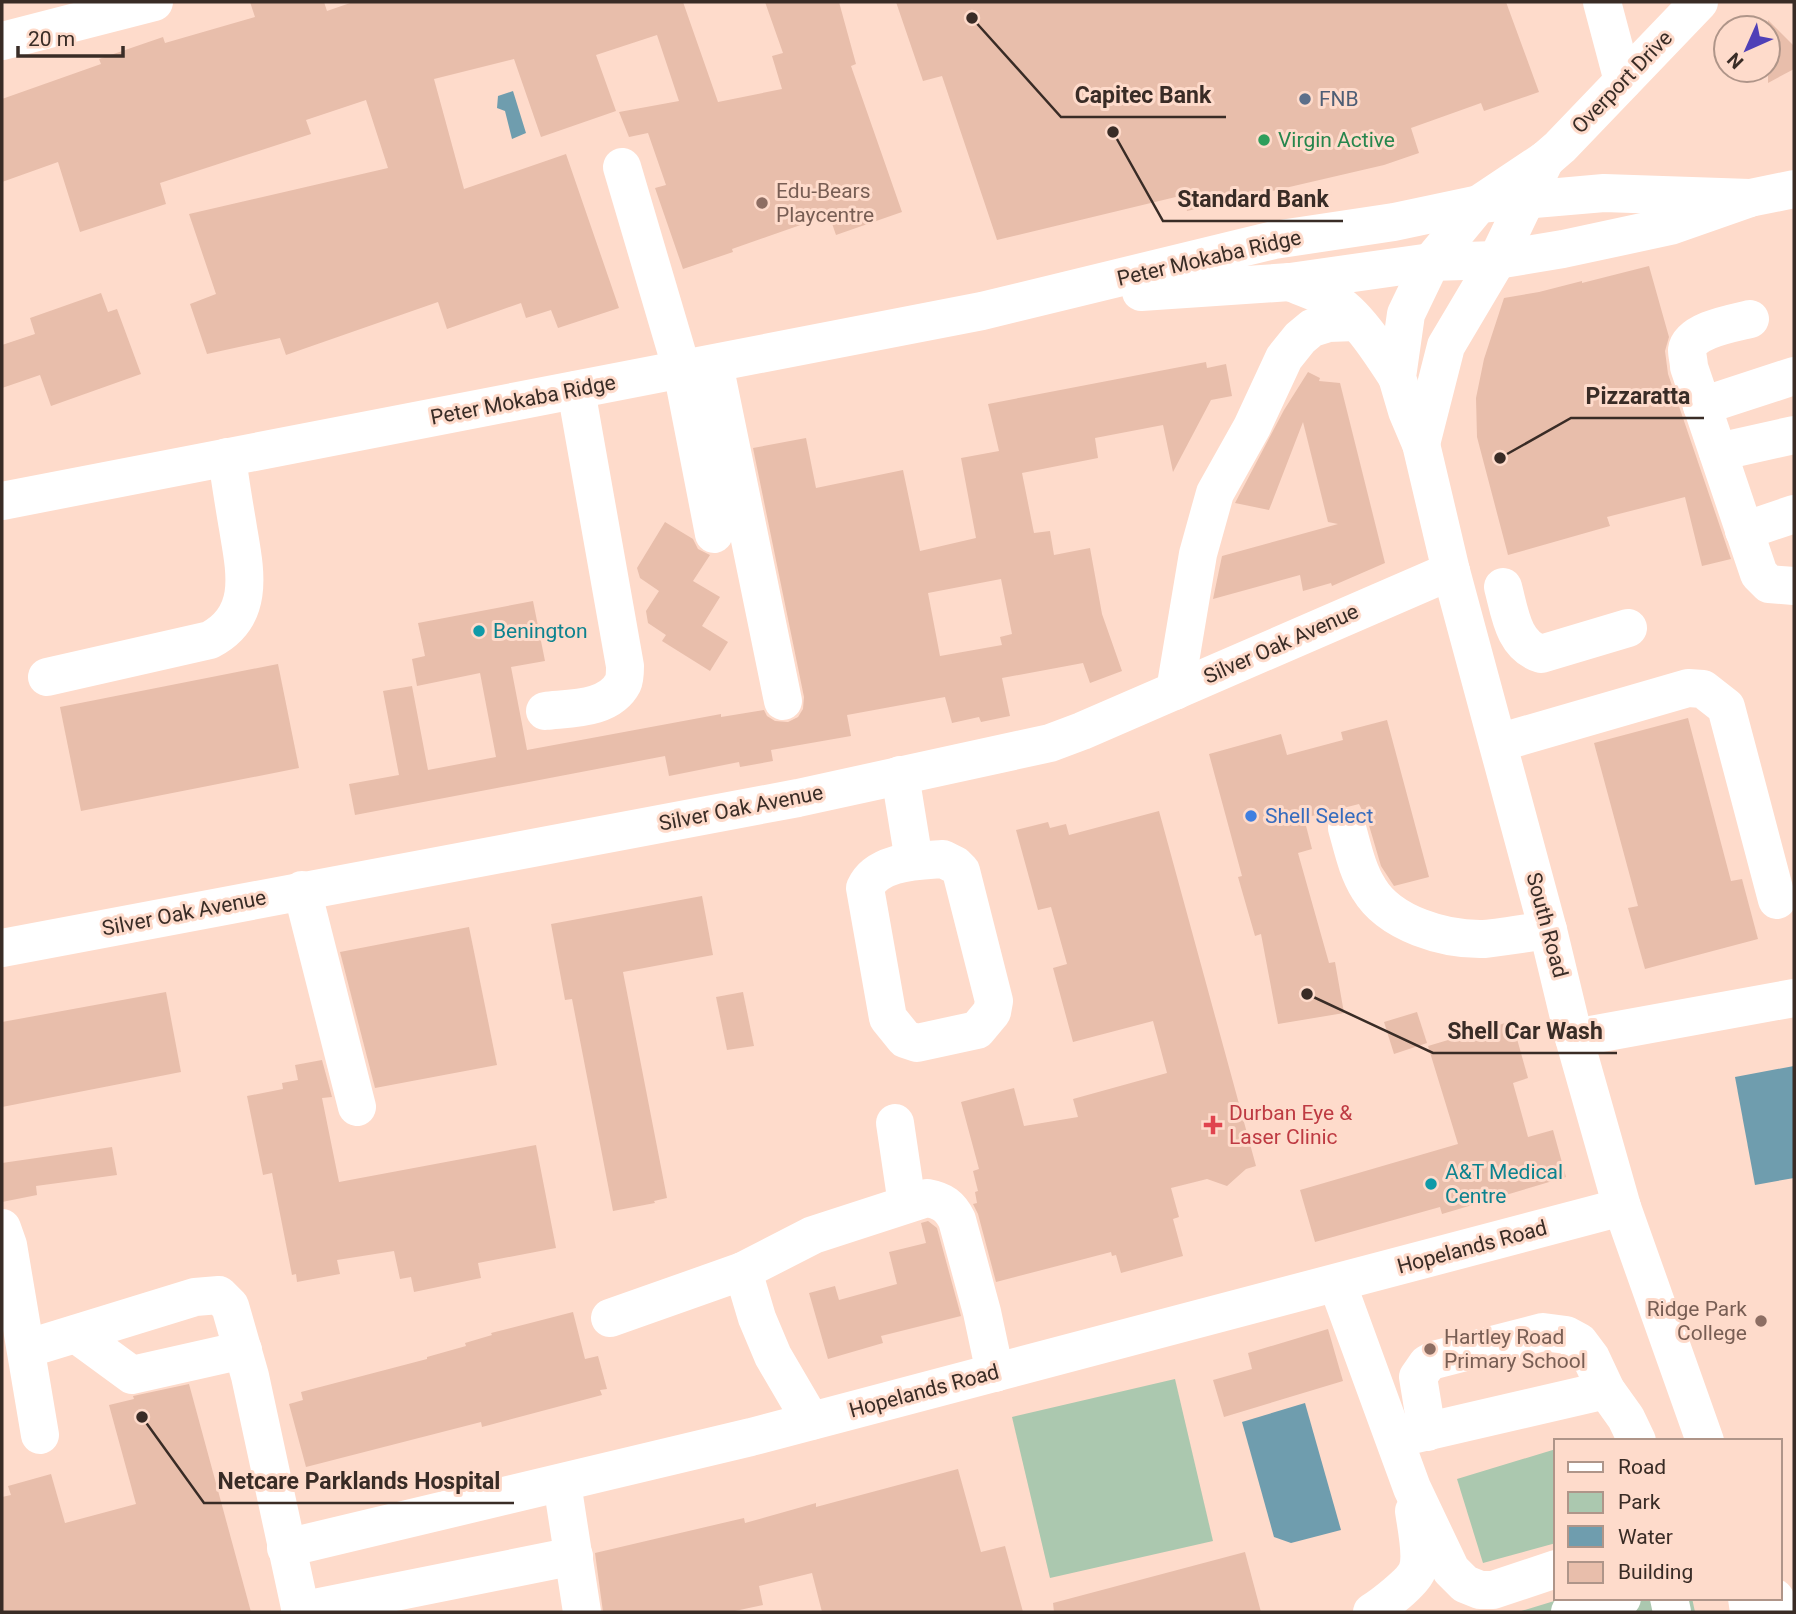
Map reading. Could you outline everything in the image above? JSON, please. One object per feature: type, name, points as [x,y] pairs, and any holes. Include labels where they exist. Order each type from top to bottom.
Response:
[{"type":"street","points":[[2,41],[154,2]]},
{"type":"street","points":[[1602,2],[1623,80]]},
{"type":"street","name":"Overport Drive","points":[[1479,204],[1545,160],[1699,2]]},
{"type":"street","name":"Overport Drive","points":[[1497,260],[1545,160]]},
{"type":"street","points":[[622,167],[698,367],[783,701]]},
{"type":"street","name":"Peter Mokaba Ridge","points":[[1044,298],[1290,282],[1431,262],[1497,260],[1670,226],[1750,198],[1794,189]]},
{"type":"street","name":"Peter Mokaba Ridge","points":[[2,500],[1044,298],[1274,240],[1394,222],[1479,204],[1604,193],[1750,198]]},
{"type":"street","name":"South Road","points":[[1479,204],[1431,262],[1406,314],[1397,377],[1421,444],[1451,571],[1549,930],[1574,1038],[1622,1207],[1704,1439]]},
{"type":"street","name":"South Road","points":[[1421,444],[1446,346],[1497,260]]},
{"type":"street","points":[[1290,282],[1333,300],[1356,322],[1397,377]]},
{"type":"street","points":[[1750,319],[1718,327],[1693,338],[1687,349],[1689,367],[1759,574],[1769,584],[1794,586]]},
{"type":"street","points":[[1175,691],[1198,554],[1215,493],[1252,427],[1284,358],[1300,338],[1312,328],[1328,323],[1356,322]]},
{"type":"street","points":[[698,367],[714,534]]},
{"type":"street","points":[[1702,406],[1794,376]]},
{"type":"street","points":[[545,711],[600,704],[612,696],[623,683],[625,666],[576,390]]},
{"type":"street","points":[[1718,452],[1794,435]]},
{"type":"street","points":[[47,677],[210,640],[225,632],[244,598],[246,575],[227,457]]},
{"type":"street","points":[[1744,531],[1794,514]]},
{"type":"street","name":"Silver Oak Avenue","points":[[2,948],[798,798],[1050,743],[1451,571]]},
{"type":"street","points":[[1503,587],[1517,633],[1522,643],[1531,651],[1541,654],[1628,628]]},
{"type":"street","points":[[1497,743],[1688,688],[1703,689],[1726,706],[1777,900]]},
{"type":"street","points":[[900,775],[914,862]]},
{"type":"street","points":[[1347,828],[1358,867],[1369,890],[1383,907],[1405,921],[1458,937],[1483,939],[1549,930]]},
{"type":"street","points":[[943,859],[961,871],[994,1001],[992,1012],[977,1030],[916,1043],[905,1039],[888,1018],[865,888],[873,875],[880,870],[914,862],[943,859]]},
{"type":"street","points":[[302,890],[357,1107]]},
{"type":"street","points":[[1574,1038],[1794,998]]},
{"type":"street","points":[[895,1123],[907,1204]]},
{"type":"street","points":[[610,1318],[743,1271],[813,1235],[927,1198],[939,1200],[951,1208],[957,1220],[995,1373]]},
{"type":"street","name":"Hopelands Road","points":[[286,1548],[811,1421],[1622,1207]]},
{"type":"street","points":[[2,1228],[8,1245],[40,1435]]},
{"type":"street","points":[[743,1271],[773,1356],[811,1421]]},
{"type":"street","points":[[1337,1283],[1410,1435]]},
{"type":"street","points":[[26,1349],[195,1297],[219,1294],[230,1306],[250,1376],[300,1612],[574,1556]]},
{"type":"street","points":[[1372,1612],[1388,1602],[1417,1572],[1419,1552],[1410,1435],[1418,1377],[1427,1364],[1543,1332],[1566,1335],[1579,1342],[1591,1358],[1606,1390],[1626,1418],[1636,1439]]},
{"type":"street","points":[[76,1334],[132,1375],[243,1350]]},
{"type":"street","points":[[1410,1435],[1606,1390]]},
{"type":"street","points":[[562,1483],[582,1612]]},
{"type":"street","points":[[1412,1488],[1451,1570],[1465,1584],[1480,1590],[1493,1590],[1554,1570]]},
{"type":"street","points":[[1570,1612],[1615,1600]]},
{"type":"green space","points":[[1175,1379],[1213,1541],[1050,1578],[1012,1417]]},
{"type":"green space","points":[[1554,1450],[1554,1544],[1483,1563],[1457,1479]]},
{"type":"green space","points":[[1557,1600],[1692,1600],[1695,1612],[1518,1612]]},
{"type":"water","points":[[513,91],[526,133],[512,139],[505,111],[497,108],[498,96]]},
{"type":"water","points":[[1794,1066],[1794,1178],[1755,1185],[1735,1077]]},
{"type":"water","points":[[1305,1403],[1341,1530],[1291,1543],[1274,1537],[1242,1422]]},
{"type":"building","points":[[250,2],[324,2],[327,11],[353,2],[683,2],[718,102],[782,89],[772,56],[783,53],[765,2],[839,2],[856,64],[851,66],[902,212],[836,235],[829,215],[683,269],[655,188],[666,185],[648,133],[629,137],[619,112],[679,101],[657,35],[596,55],[616,111],[541,137],[514,59],[434,79],[464,189],[566,154],[619,308],[558,328],[551,310],[526,318],[521,303],[447,329],[438,302],[286,355],[280,338],[207,354],[190,304],[216,294],[189,214],[388,168],[366,100],[306,120],[311,134],[160,183],[166,204],[80,232],[58,162],[2,182],[2,99],[101,64],[99,59],[163,37],[165,43],[255,17]]},
{"type":"building","points":[[896,2],[1506,2],[1539,92],[1484,111],[1481,103],[1411,128],[1419,153],[1384,165],[1187,211],[1184,195],[997,240],[942,76],[923,81]]},
{"type":"building","points":[[1782,34],[1794,46],[1794,69],[1782,75]]},
{"type":"building","points":[[1649,266],[1669,337],[1665,351],[1668,374],[1731,559],[1702,566],[1685,497],[1607,517],[1610,526],[1508,555],[1477,437],[1476,398],[1484,359],[1504,298],[1582,283]]},
{"type":"building","points":[[101,293],[108,312],[117,309],[141,374],[51,406],[40,375],[2,388],[2,345],[35,334],[30,318]]},
{"type":"building","points":[[1206,362],[1207,368],[1226,364],[1232,396],[1211,400],[1173,472],[1163,425],[1095,438],[1098,458],[1022,473],[1034,533],[1050,531],[1054,555],[1090,548],[1102,614],[1122,671],[1090,683],[1083,663],[1002,678],[1010,716],[981,722],[979,717],[952,723],[945,697],[847,715],[851,736],[771,750],[773,761],[740,767],[739,762],[669,776],[665,756],[355,815],[349,784],[399,775],[383,691],[412,686],[428,770],[496,757],[480,673],[417,686],[412,659],[425,656],[418,623],[533,601],[545,661],[511,667],[527,750],[721,714],[721,717],[764,710],[767,716],[775,721],[788,722],[798,717],[803,709],[804,697],[753,448],[806,438],[816,488],[903,470],[920,551],[976,538],[961,458],[999,451],[988,404]],"holes":[[[1001,579],[1012,634],[1000,637],[1002,645],[940,656],[928,593]]]},
{"type":"building","points":[[1308,372],[1320,378],[1319,381],[1340,383],[1385,563],[1332,586],[1331,583],[1303,591],[1300,575],[1213,599],[1222,556],[1338,524],[1328,522],[1303,422],[1269,510],[1235,503],[1284,410]]},
{"type":"building","points":[[665,522],[693,539],[698,549],[710,555],[693,581],[720,597],[702,626],[728,642],[710,671],[662,641],[666,635],[648,623],[646,611],[659,591],[640,578],[637,568]]},
{"type":"building","points":[[278,664],[299,768],[81,811],[60,707]]},
{"type":"building","points":[[1688,718],[1731,881],[1742,879],[1758,939],[1645,969],[1628,908],[1638,906],[1594,743]]},
{"type":"building","points":[[1387,720],[1429,877],[1394,886],[1381,866],[1368,822],[1359,804],[1304,818],[1312,849],[1298,853],[1329,963],[1335,962],[1344,1013],[1278,1024],[1261,934],[1255,936],[1209,754],[1281,734],[1287,755],[1343,740],[1341,732]]},
{"type":"building","points":[[1159,811],[1256,1166],[1246,1169],[1227,1186],[1207,1179],[1171,1188],[1179,1217],[1173,1219],[1183,1256],[1121,1273],[1116,1255],[1112,1256],[1111,1252],[996,1282],[973,1204],[977,1203],[975,1192],[978,1191],[973,1171],[979,1169],[961,1102],[1014,1088],[1024,1126],[1078,1117],[1073,1099],[1167,1073],[1153,1021],[1073,1042],[1053,968],[1067,964],[1051,907],[1038,910],[1016,830],[1048,822],[1050,828],[1066,824],[1069,835]]},
{"type":"building","points":[[702,896],[713,955],[623,972],[667,1198],[613,1211],[572,999],[565,1000],[551,924]]},
{"type":"building","points":[[469,927],[497,1065],[375,1088],[340,952]]},
{"type":"building","points":[[166,992],[181,1072],[2,1107],[2,1022]]},
{"type":"building","points":[[743,992],[754,1046],[727,1050],[716,997]]},
{"type":"building","points":[[1417,1012],[1427,1043],[1394,1054],[1384,1022]]},
{"type":"building","points":[[1512,1021],[1528,1078],[1513,1083],[1528,1137],[1553,1130],[1566,1177],[1442,1214],[1440,1207],[1315,1242],[1300,1190],[1458,1144],[1428,1046]]},
{"type":"building","points":[[322,1060],[332,1097],[322,1098],[339,1182],[536,1145],[556,1248],[478,1263],[481,1278],[414,1292],[411,1277],[400,1279],[394,1251],[337,1260],[340,1274],[297,1282],[296,1274],[292,1275],[272,1173],[263,1175],[247,1096],[283,1089],[282,1083],[298,1080],[295,1065]]},
{"type":"building","points":[[112,1147],[117,1175],[36,1186],[37,1195],[2,1202],[2,1163]]},
{"type":"building","points":[[928,1221],[937,1228],[961,1316],[881,1336],[883,1343],[828,1359],[809,1293],[835,1286],[839,1300],[897,1284],[889,1252],[926,1243],[921,1223]]},
{"type":"building","points":[[573,1312],[585,1359],[598,1356],[607,1389],[600,1390],[602,1395],[482,1427],[481,1422],[306,1467],[289,1404],[303,1400],[301,1392],[427,1359],[466,1346],[465,1343],[492,1335],[491,1333]]},
{"type":"building","points":[[1328,1329],[1343,1381],[1224,1417],[1213,1380],[1252,1369],[1248,1353]]},
{"type":"building","points":[[189,1384],[251,1612],[2,1612],[2,1497],[11,1495],[8,1486],[51,1474],[65,1523],[136,1504],[109,1405],[134,1399],[133,1396]]},
{"type":"building","points":[[958,1469],[981,1552],[1005,1546],[1023,1612],[822,1612],[812,1573],[759,1586],[763,1605],[730,1612],[603,1612],[595,1553],[744,1518],[745,1523],[816,1503],[816,1507]]},
{"type":"building","points":[[1245,1552],[1261,1612],[1054,1612],[1053,1603]]},
{"type":"place","name":"Capitec Bank","points":[[972,18]]},
{"type":"place","name":"FNB","points":[[1305,99]]},
{"type":"place","name":"Standard Bank","points":[[1113,132]]},
{"type":"place","name":"Virgin Active","points":[[1264,140]]},
{"type":"place","name":"Edu-Bears Playcentre","points":[[762,203]]},
{"type":"place","name":"Pizzaratta","points":[[1500,458]]},
{"type":"place","name":"Benington","points":[[479,631]]},
{"type":"place","name":"Shell Select","points":[[1251,816]]},
{"type":"place","name":"Shell Car Wash","points":[[1307,994]]},
{"type":"place","name":"Durban Eye & Laser Clinic","points":[[1213,1125]]},
{"type":"place","name":"A&T Medical Centre","points":[[1431,1184]]},
{"type":"place","name":"Ridge Park College","points":[[1761,1321]]},
{"type":"place","name":"Hartley Road Primary School","points":[[1430,1349]]},
{"type":"place","name":"Netcare Parklands Hospital","points":[[142,1417]]}]
